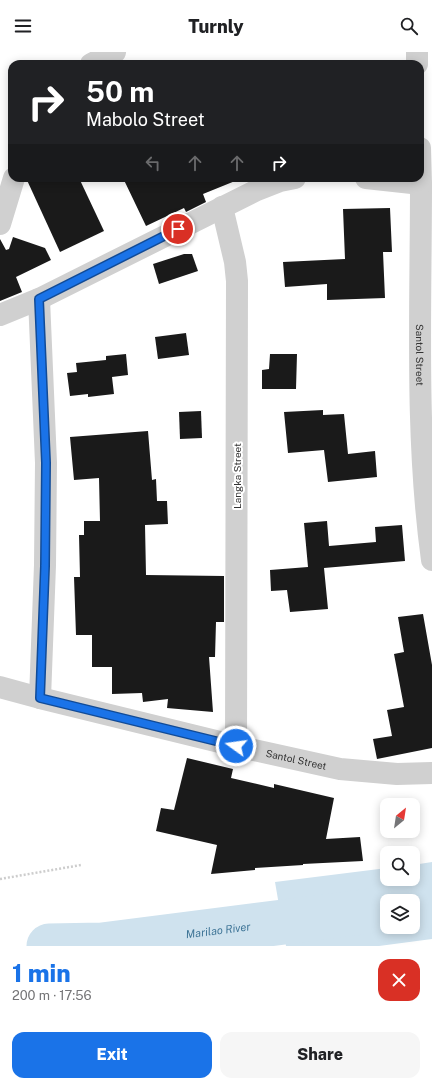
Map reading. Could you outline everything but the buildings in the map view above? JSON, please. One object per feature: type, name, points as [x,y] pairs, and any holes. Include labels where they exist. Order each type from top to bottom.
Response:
[{"type":"street","points":[[99,60],[115,52]]},
{"type":"street","points":[[0,224],[13,182]]},
{"type":"street","points":[[0,315],[39,299],[222,207],[277,182]]},
{"type":"street","points":[[403,182],[421,184]]},
{"type":"street","name":"Santol Street","points":[[421,184],[429,531],[432,560]]},
{"type":"street","name":"Langka Street","points":[[222,207],[235,262],[236,281],[236,746]]},
{"type":"street","points":[[39,299],[46,463],[45,566],[40,698]]},
{"type":"street","name":"Santol Street","points":[[0,686],[40,698],[236,746],[340,769],[397,774],[432,773]]},
{"type":"path","points":[[0,879],[81,865]]},
{"type":"water","points":[[432,862],[432,939],[379,946],[286,946],[275,882],[380,869],[380,886],[420,886],[420,864]]},
{"type":"waterway","name":"Marilao River","points":[[49,946],[102,945],[380,910]]},
{"type":"route","points":[[178,229],[39,299],[46,463],[45,566],[40,698],[236,746]]}]
